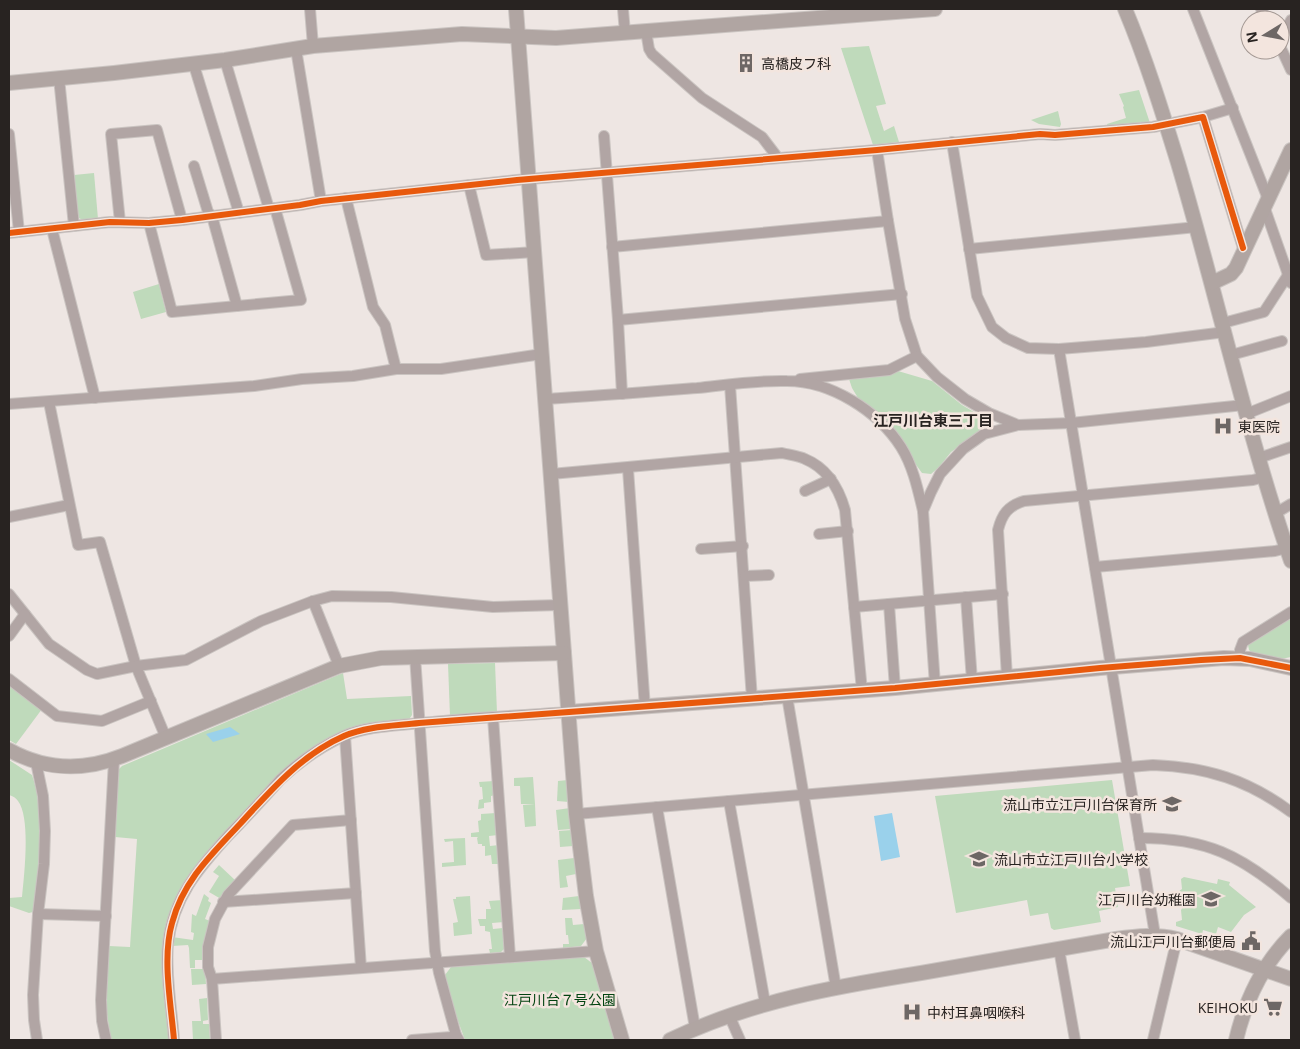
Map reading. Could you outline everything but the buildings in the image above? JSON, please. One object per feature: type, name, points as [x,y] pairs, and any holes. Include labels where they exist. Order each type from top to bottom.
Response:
[{"type":"street","points":[[310,9],[313,46]]},
{"type":"street","points":[[516,9],[576,814],[586,896],[596,951],[622,1040]]},
{"type":"street","points":[[623,9],[625,32]]},
{"type":"street","points":[[9,83],[225,60],[313,46],[462,34],[556,38],[935,9]]},
{"type":"street","points":[[1095,567],[1275,551],[1289,554],[1264,477],[1197,227],[1166,124],[1125,9]]},
{"type":"street","points":[[952,142],[977,296],[992,327],[1006,338],[1028,348],[1059,349],[1146,342],[1224,328],[1264,312],[1290,279],[1233,108],[1193,9]]},
{"type":"street","points":[[646,31],[649,49],[652,54],[702,98],[762,137],[778,158]]},
{"type":"street","points":[[296,48],[321,201]]},
{"type":"street","points":[[149,223],[172,312],[301,300],[225,60]]},
{"type":"street","points":[[193,62],[239,213]]},
{"type":"street","points":[[59,78],[74,226]]},
{"type":"street","points":[[9,134],[14,232],[120,222],[149,223],[182,220],[346,198],[528,179],[1166,124],[1203,117],[1233,108]]},
{"type":"street","points":[[1203,117],[1244,248]]},
{"type":"street","points":[[120,222],[111,134],[157,130],[182,220]]},
{"type":"street","points":[[604,136],[622,394]]},
{"type":"street","points":[[877,150],[905,319],[917,356],[937,377],[965,399],[990,413],[1018,425]]},
{"type":"street","points":[[1212,283],[1231,274],[1236,268],[1291,150]]},
{"type":"street","points":[[194,166],[208,212],[212,216],[237,306]]},
{"type":"street","points":[[469,185],[486,255],[535,252]]},
{"type":"street","points":[[346,198],[373,307],[385,325],[396,369]]},
{"type":"street","points":[[612,247],[888,221]]},
{"type":"street","points":[[969,249],[1186,230],[1197,227]]},
{"type":"street","points":[[52,229],[95,398]]},
{"type":"street","points":[[618,320],[902,294]]},
{"type":"street","points":[[1231,355],[1282,341]]},
{"type":"street","points":[[1059,349],[1155,935]]},
{"type":"street","points":[[9,404],[254,386],[353,376],[396,369],[441,369],[542,354]]},
{"type":"street","points":[[545,399],[730,385],[889,370],[917,356]]},
{"type":"street","points":[[789,380],[812,385],[856,402],[876,418],[889,432],[906,456],[924,511],[935,685]]},
{"type":"street","points":[[730,385],[737,459],[752,699]]},
{"type":"street","points":[[924,511],[930,492],[940,474],[963,449],[984,434],[1018,425],[1245,409],[1291,396]]},
{"type":"street","points":[[49,402],[78,545],[100,542],[136,666],[166,738]]},
{"type":"street","points":[[1259,458],[1291,446]]},
{"type":"street","points":[[551,474],[628,469],[782,453],[805,458],[820,468],[831,479],[840,493],[845,510],[862,691]]},
{"type":"street","points":[[628,469],[645,708]]},
{"type":"street","points":[[1007,678],[998,530],[1004,512],[1013,504],[1024,500],[1253,480],[1264,477]]},
{"type":"street","points":[[804,491],[831,479]]},
{"type":"street","points":[[1276,513],[1291,504]]},
{"type":"street","points":[[9,515],[69,505]]},
{"type":"street","points":[[819,534],[848,531]]},
{"type":"street","points":[[700,549],[742,546]]},
{"type":"street","points":[[744,576],[769,575]]},
{"type":"street","points":[[9,594],[49,644],[87,670],[97,674],[136,666],[186,660],[261,621],[313,601],[332,596],[381,597],[493,607],[560,605]]},
{"type":"street","points":[[854,607],[1003,594]]},
{"type":"street","points":[[966,597],[972,681]]},
{"type":"street","points":[[313,601],[338,666]]},
{"type":"street","points":[[889,604],[895,688]]},
{"type":"street","points":[[1240,658],[1243,642],[1291,612]]},
{"type":"street","points":[[9,636],[25,614]]},
{"type":"street","points":[[9,750],[36,762],[81,767],[114,760],[338,666],[381,658],[415,656],[564,653]]},
{"type":"street","points":[[412,1040],[458,1037],[437,962],[415,656]]},
{"type":"street","points":[[174,1040],[168,946],[172,924],[187,886],[206,860],[280,780],[311,755],[345,736],[368,729],[419,723],[862,691],[1111,667],[1240,658],[1291,668]]},
{"type":"street","points":[[9,679],[57,716],[102,721],[150,701]]},
{"type":"street","points":[[787,696],[836,988]]},
{"type":"street","points":[[493,717],[510,956]]},
{"type":"street","points":[[345,736],[361,968]]},
{"type":"street","points":[[106,1040],[102,1021],[101,1000],[114,760]]},
{"type":"street","points":[[36,762],[43,796],[45,831],[33,994],[37,1040]]},
{"type":"street","points":[[576,814],[1153,765],[1174,766],[1225,776],[1266,794],[1291,812]]},
{"type":"street","points":[[729,801],[765,1003]]},
{"type":"street","points":[[657,807],[695,1028]]},
{"type":"street","points":[[216,1040],[212,979],[208,967],[208,947],[215,918],[223,902],[294,825],[351,820]]},
{"type":"street","points":[[1139,838],[1178,839],[1225,852],[1252,867],[1291,898]]},
{"type":"street","points":[[223,902],[356,893]]},
{"type":"street","points":[[38,914],[106,916]]},
{"type":"street","points":[[670,1040],[695,1028],[765,1003],[836,988],[1116,939],[1155,935],[1177,939],[1291,979]]},
{"type":"street","points":[[1236,1040],[1253,992],[1264,969],[1291,936]]},
{"type":"street","points":[[1153,1040],[1177,939]]},
{"type":"street","points":[[1059,949],[1075,1040]]},
{"type":"street","points":[[212,979],[596,951]]},
{"type":"street","points":[[729,1015],[740,1040]]},
{"type":"green space","points":[[869,46],[886,104],[876,106],[884,131],[894,126],[899,142],[873,145],[841,48]]},
{"type":"green space","points":[[1139,90],[1150,123],[1108,127],[1107,124],[1126,118],[1119,94]]},
{"type":"green space","points":[[1058,111],[1060,127],[1039,124],[1031,120]]},
{"type":"green space","points":[[94,173],[98,219],[82,220],[78,217],[74,175]]},
{"type":"green space","points":[[159,284],[166,312],[141,319],[133,292]]},
{"type":"green space","points":[[898,371],[932,381],[980,418],[980,431],[951,452],[931,474],[922,473],[909,455],[901,438],[882,415],[858,398],[849,379]]},
{"type":"green space","points":[[1288,619],[1291,620],[1291,657],[1281,659],[1252,653],[1249,650],[1248,645]]},
{"type":"green space","points":[[495,663],[497,713],[450,716],[448,664]]},
{"type":"green space","points":[[343,673],[347,699],[411,696],[412,715],[408,721],[329,740],[203,858],[182,887],[172,906],[168,919],[170,1040],[111,1040],[106,1008],[109,946],[130,947],[137,839],[115,837],[118,770],[122,766]]},
{"type":"green space","points":[[9,684],[42,709],[16,744],[9,740]]},
{"type":"green space","points":[[9,760],[32,775],[37,792],[40,826],[39,860],[33,912],[29,913],[9,906],[9,898],[22,897],[26,833],[22,809],[18,801],[9,795]]},
{"type":"green space","points":[[533,777],[535,804],[521,804],[520,786],[514,786],[514,778]]},
{"type":"green space","points":[[568,780],[569,802],[557,801],[558,781]]},
{"type":"green space","points":[[1112,780],[1130,886],[1115,888],[1118,907],[1099,911],[1101,922],[1054,930],[1051,928],[1048,913],[1030,916],[1027,900],[956,913],[935,796]]},
{"type":"green space","points":[[494,781],[495,795],[491,796],[491,802],[484,803],[484,808],[478,809],[479,800],[483,799],[482,787],[480,787],[479,782]]},
{"type":"green space","points":[[535,804],[536,826],[525,827],[523,805]]},
{"type":"green space","points":[[570,808],[571,829],[558,830],[556,810]]},
{"type":"green space","points":[[496,813],[498,835],[489,836],[490,846],[499,845],[500,864],[492,864],[491,855],[485,856],[485,846],[478,844],[478,837],[471,837],[471,833],[479,832],[478,821],[481,820],[481,814]]},
{"type":"green space","points":[[572,830],[573,846],[560,847],[559,831]]},
{"type":"green space","points":[[465,838],[466,865],[442,867],[442,863],[454,862],[453,841],[445,842],[444,839]]},
{"type":"green space","points":[[574,858],[576,874],[566,876],[568,887],[560,888],[558,860]]},
{"type":"green space","points":[[219,865],[236,881],[221,899],[209,892],[219,876],[213,872]]},
{"type":"green space","points":[[1184,877],[1217,884],[1218,879],[1230,882],[1229,885],[1256,907],[1244,915],[1231,932],[1218,927],[1216,934],[1203,930],[1202,934],[1176,926],[1176,922],[1182,920],[1181,910],[1183,907],[1178,892],[1182,889],[1181,879]]},
{"type":"green space","points":[[204,894],[211,903],[205,919],[210,921],[204,960],[195,960],[195,968],[190,968],[188,945],[172,946],[172,937],[193,940],[194,933],[191,932],[192,914],[196,916]]},
{"type":"green space","points":[[470,896],[472,934],[454,936],[453,923],[458,922],[453,899]]},
{"type":"green space","points":[[579,896],[581,909],[562,910],[563,898]]},
{"type":"green space","points":[[503,900],[504,922],[492,923],[493,929],[503,928],[506,947],[501,952],[490,953],[489,949],[492,949],[490,932],[485,931],[485,926],[480,926],[478,919],[486,919],[486,909],[491,909],[489,901]]},
{"type":"green space","points":[[565,918],[572,918],[573,925],[584,924],[587,938],[581,946],[563,948],[563,944],[569,944],[568,935],[566,935]]},
{"type":"green space","name":"江戸川台７号公園","points":[[584,957],[592,963],[615,1040],[465,1040],[455,1013],[445,975],[451,967]]},
{"type":"green space","points":[[191,969],[205,969],[206,984],[192,985]]},
{"type":"green space","points":[[207,998],[208,1020],[203,1021],[203,1024],[209,1024],[210,1040],[193,1040],[192,1021],[201,1021],[199,999]]},
{"type":"water","points":[[230,727],[240,734],[213,742],[206,734]]},
{"type":"water","points":[[892,813],[900,857],[881,861],[874,816]]},
{"type":"cycle path","points":[[9,233],[110,222],[149,223],[182,220],[321,201],[517,180],[877,150],[1040,134],[1055,135],[1153,127],[1203,117],[1243,248]]},
{"type":"cycle path","points":[[174,1040],[167,966],[172,923],[183,894],[209,857],[263,799],[300,763],[328,744],[362,730],[419,723],[895,688],[1201,660],[1240,658],[1291,668]]},
{"type":"place","name":"高橋皮フ科","points":[[746,63]]},
{"type":"place","name":"東医院","points":[[1223,426]]},
{"type":"place","name":"流山市立江戸川台保育所","points":[[1172,804]]},
{"type":"place","name":"流山市立江戸川台小学校","points":[[979,859]]},
{"type":"place","name":"江戸川台幼稚園","points":[[1211,899]]},
{"type":"place","name":"流山江戸川台郵便局","points":[[1251,941]]},
{"type":"place","name":"KEIHOKU","points":[[1273,1007]]},
{"type":"place","name":"中村耳鼻咽喉科","points":[[912,1012]]},
{"type":"district","name":"江戸川台東三丁目","points":[[933,420]]}]
